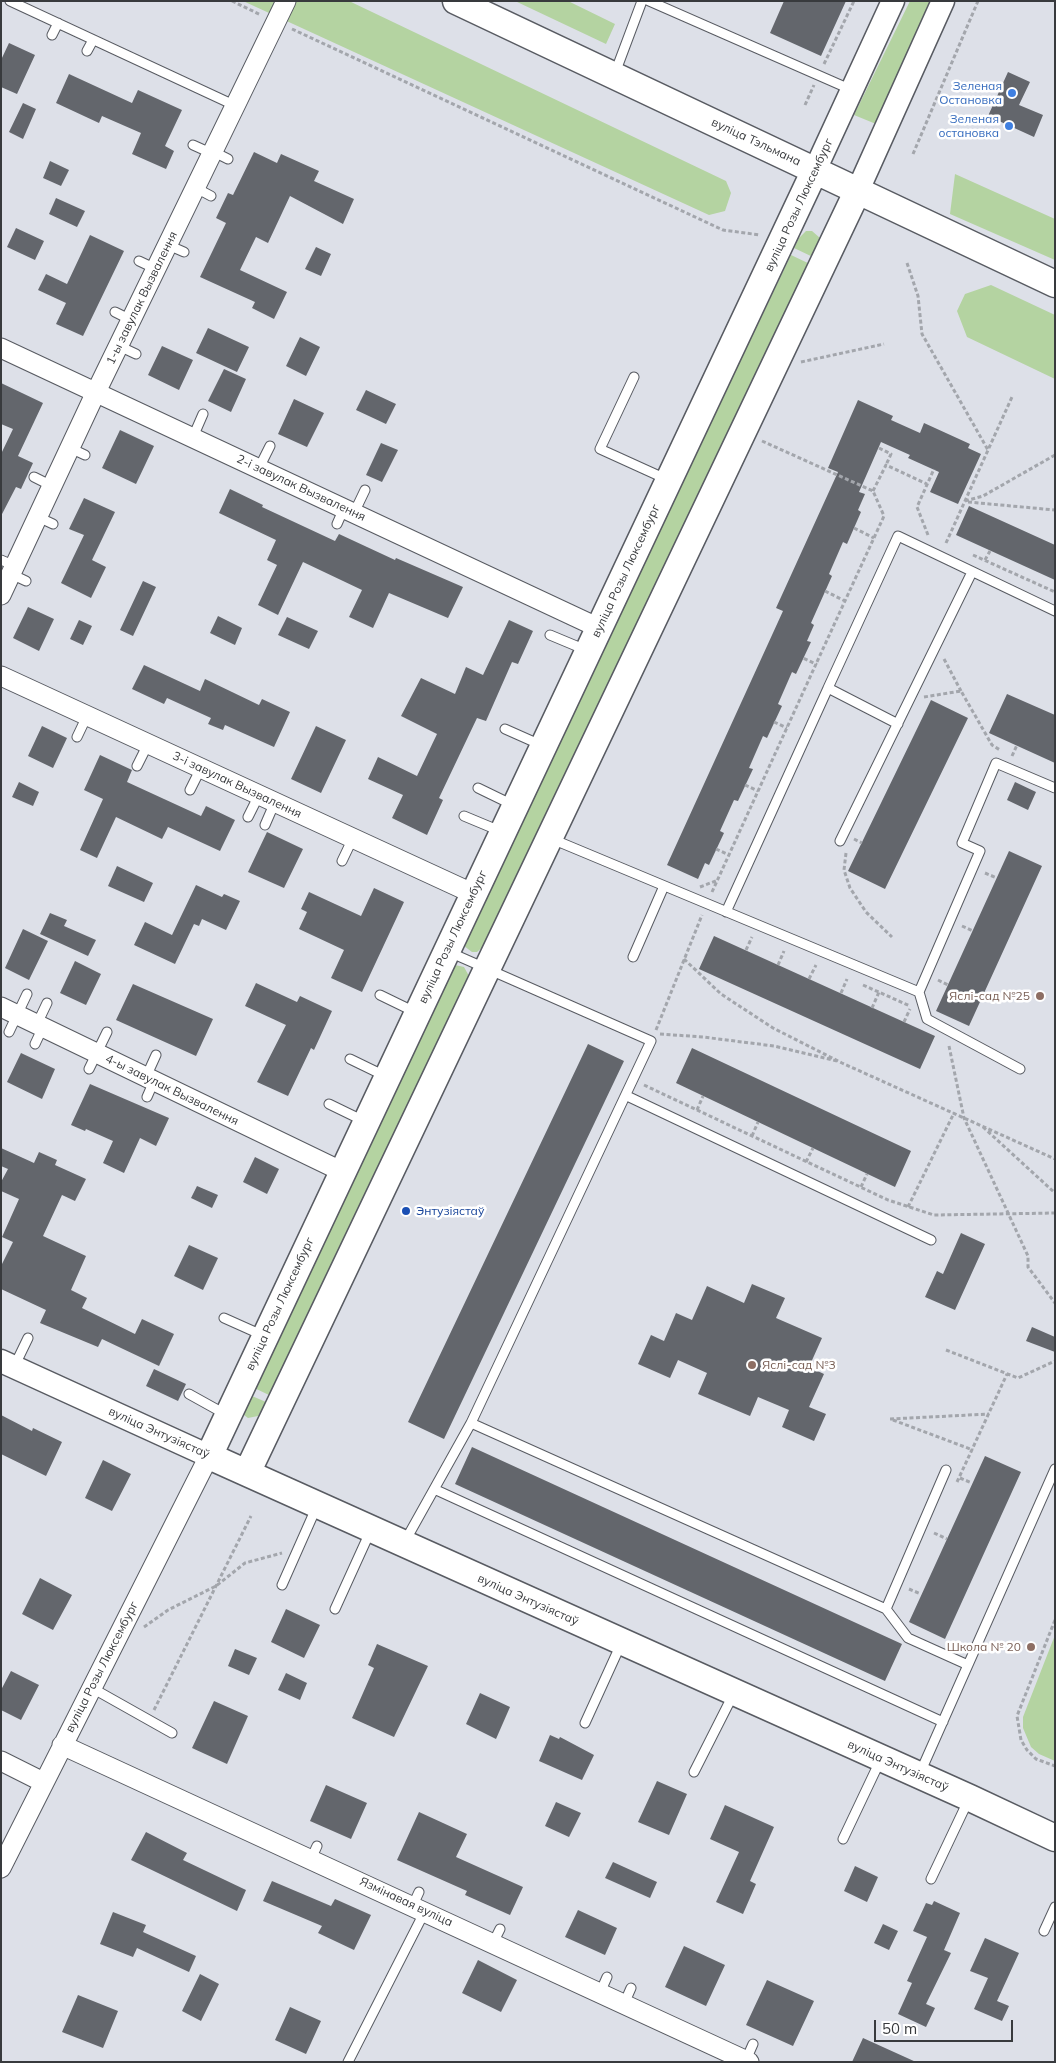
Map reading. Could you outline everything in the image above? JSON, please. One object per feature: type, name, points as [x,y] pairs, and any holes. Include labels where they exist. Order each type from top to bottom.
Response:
[{"type":"main road","name":"вуліца Тэльмана","points":[[456,1],[1055,284]]},
{"type":"main road","name":"вуліца Розы Люксембург","points":[[208,1456],[816,170]]},
{"type":"main road","points":[[247,1473],[858,190]]},
{"type":"main road","name":"вуліца Энтузіястаў","points":[[208,1456],[970,1798],[1055,1838]]},
{"type":"street","name":"1-ы завулак Вызвалення","points":[[1,594],[13,570],[45,520],[52,486],[78,452],[96,392],[119,346],[123,316],[156,269],[176,248],[203,192],[236,106],[286,1]]},
{"type":"street","name":"вуліца Розы Люксембург","points":[[816,170],[894,1]]},
{"type":"street","points":[[858,190],[943,1]]},
{"type":"street","name":"2-і завулак Вызвалення","points":[[1,348],[259,468],[345,515],[599,628]]},
{"type":"street","name":"3-і завулак Вызвалення","points":[[1,676],[474,894]]},
{"type":"street","name":"4-ы завулак Вызвалення","points":[[9,1011],[40,1026],[93,1061],[343,1172]]},
{"type":"street","name":"вуліца Энтузіястаў","points":[[8,1364],[208,1456]]},
{"type":"street","name":"вуліца Розы Люксембург","points":[[1,1868],[208,1456]]},
{"type":"street","name":"Язмінавая вуліца","points":[[62,1745],[314,1853],[419,1903],[497,1936],[628,1996],[749,2055]]},
{"type":"street","points":[[1,1761],[43,1782]]},
{"type":"lane","points":[[10,1],[236,106]]},
{"type":"lane","points":[[614,76],[642,1]]},
{"type":"lane","points":[[649,1],[852,90]]},
{"type":"lane","points":[[52,35],[58,23]]},
{"type":"lane","points":[[87,51],[93,40]]},
{"type":"lane","points":[[193,145],[218,155]]},
{"type":"lane","points":[[138,261],[156,269]]},
{"type":"lane","points":[[119,346],[136,354]]},
{"type":"lane","points":[[634,377],[600,448],[669,480]]},
{"type":"lane","points":[[193,437],[203,414]]},
{"type":"lane","points":[[259,468],[270,446]]},
{"type":"lane","points":[[34,477],[52,486]]},
{"type":"lane","points":[[345,515],[365,490]]},
{"type":"lane","points":[[726,912],[898,536],[1055,611]]},
{"type":"lane","points":[[840,841],[972,572]]},
{"type":"lane","points":[[550,635],[588,651]]},
{"type":"lane","points":[[828,688],[898,724]]},
{"type":"lane","points":[[77,737],[87,716]]},
{"type":"lane","points":[[506,729],[543,746]]},
{"type":"lane","points":[[137,766],[148,744]]},
{"type":"lane","points":[[1020,1069],[927,1019],[919,992],[980,851],[962,843],[996,763],[1055,788]]},
{"type":"lane","points":[[190,790],[201,768]]},
{"type":"lane","points":[[478,788],[515,806]]},
{"type":"lane","points":[[248,817],[267,799]]},
{"type":"lane","points":[[265,825],[267,799]]},
{"type":"lane","points":[[464,816],[503,832]]},
{"type":"lane","points":[[342,861],[353,838]]},
{"type":"lane","points":[[549,838],[919,992]]},
{"type":"lane","points":[[633,957],[664,886]]},
{"type":"lane","points":[[404,1544],[471,1423],[627,1096],[651,1041],[486,970],[447,951]]},
{"type":"lane","points":[[9,1032],[9,1011],[27,994]]},
{"type":"lane","points":[[380,995],[418,1013]]},
{"type":"lane","points":[[35,1044],[47,1003]]},
{"type":"lane","points":[[93,1061],[107,1032]]},
{"type":"lane","points":[[149,1085],[156,1055]]},
{"type":"lane","points":[[350,1059],[387,1078]]},
{"type":"lane","points":[[627,1096],[931,1240]]},
{"type":"lane","points":[[329,1104],[366,1122]]},
{"type":"lane","points":[[224,1318],[265,1337]]},
{"type":"lane","points":[[8,1364],[28,1338]]},
{"type":"lane","points":[[189,1394],[228,1415]]},
{"type":"lane","points":[[471,1423],[886,1609],[908,1638],[968,1664]]},
{"type":"lane","points":[[919,1775],[1055,1469]]},
{"type":"lane","points":[[886,1609],[946,1470]]},
{"type":"lane","points":[[434,1489],[943,1722]]},
{"type":"lane","points":[[282,1585],[317,1506]]},
{"type":"lane","points":[[335,1609],[371,1529]]},
{"type":"lane","points":[[585,1723],[622,1642]]},
{"type":"lane","points":[[92,1688],[172,1733]]},
{"type":"lane","points":[[694,1772],[734,1693]]},
{"type":"lane","points":[[842,1839],[881,1758]]},
{"type":"lane","points":[[931,1880],[970,1798]]},
{"type":"lane","points":[[348,2062],[419,1903]]},
{"type":"lane","points":[[1044,1931],[1055,1907]]},
{"type":"path","points":[[232,1],[724,230],[760,236]]},
{"type":"path","points":[[805,105],[854,1]]},
{"type":"path","points":[[913,154],[978,1]]},
{"type":"path","points":[[906,263],[918,296],[922,334],[988,450]]},
{"type":"path","points":[[800,362],[884,344]]},
{"type":"path","points":[[946,542],[1012,397]]},
{"type":"path","points":[[756,439],[873,491],[884,516],[706,904],[654,1034],[703,1037],[774,1046],[842,1062]]},
{"type":"path","points":[[873,491],[891,454],[879,448]]},
{"type":"path","points":[[964,502],[984,496],[1055,455]]},
{"type":"path","points":[[886,465],[927,484]]},
{"type":"path","points":[[933,537],[927,534],[917,507],[934,469]]},
{"type":"path","points":[[964,502],[1055,510]]},
{"type":"path","points":[[854,528],[874,538]]},
{"type":"path","points":[[940,540],[954,546]]},
{"type":"path","points":[[985,560],[990,551]]},
{"type":"path","points":[[970,553],[1054,591]]},
{"type":"path","points":[[825,591],[845,601]]},
{"type":"path","points":[[936,645],[992,745],[1002,752]]},
{"type":"path","points":[[803,658],[816,664]]},
{"type":"path","points":[[921,698],[961,691]]},
{"type":"path","points":[[774,722],[787,728]]},
{"type":"path","points":[[1012,756],[1017,745]]},
{"type":"path","points":[[745,786],[758,792]]},
{"type":"path","points":[[853,838],[862,843]]},
{"type":"path","points":[[716,849],[729,855]]},
{"type":"path","points":[[980,851],[992,857],[981,882]]},
{"type":"path","points":[[845,855],[844,870],[850,888],[866,912],[892,937]]},
{"type":"path","points":[[985,873],[997,878]]},
{"type":"path","points":[[702,915],[710,919]]},
{"type":"path","points":[[957,935],[965,917]]},
{"type":"path","points":[[961,926],[973,931]]},
{"type":"path","points":[[744,933],[760,940]]},
{"type":"path","points":[[746,950],[752,937]]},
{"type":"path","points":[[776,948],[790,954]]},
{"type":"path","points":[[778,965],[784,951]]},
{"type":"path","points":[[684,959],[721,994],[773,1028],[842,1062],[1055,1159]]},
{"type":"path","points":[[810,962],[824,968]]},
{"type":"path","points":[[809,979],[816,965]]},
{"type":"path","points":[[859,984],[915,1008],[928,999],[941,970]]},
{"type":"path","points":[[839,975],[853,981]]},
{"type":"path","points":[[840,993],[847,978]]},
{"type":"path","points":[[937,979],[948,985]]},
{"type":"path","points":[[872,1008],[879,992]]},
{"type":"path","points":[[904,1022],[911,1006]]},
{"type":"path","points":[[945,1029],[964,1118],[1028,1256],[1028,1267],[1055,1303]]},
{"type":"path","points":[[634,1080],[861,1187],[934,1216],[1055,1213]]},
{"type":"path","points":[[697,1110],[703,1096]]},
{"type":"path","points":[[908,1207],[954,1113]]},
{"type":"path","points":[[752,1136],[758,1122]]},
{"type":"path","points":[[981,1125],[1055,1193]]},
{"type":"path","points":[[806,1162],[813,1148]]},
{"type":"path","points":[[861,1187],[868,1174]]},
{"type":"path","points":[[946,1350],[1018,1378],[1055,1361]]},
{"type":"path","points":[[956,1486],[1007,1374]]},
{"type":"path","points":[[972,1450],[890,1419],[989,1414]]},
{"type":"path","points":[[960,1478],[972,1484]]},
{"type":"path","points":[[149,1720],[251,1516]]},
{"type":"path","points":[[931,1541],[938,1525]]},
{"type":"path","points":[[934,1533],[947,1539]]},
{"type":"path","points":[[111,1650],[168,1610],[216,1586],[245,1563],[298,1550]]},
{"type":"path","points":[[894,1621],[913,1581]]},
{"type":"path","points":[[909,1589],[921,1594]]},
{"type":"path","points":[[1055,1620],[1017,1716],[1021,1740],[1027,1750],[1036,1759],[1055,1766]]},
{"type":"green space","points":[[243,1],[349,1],[726,181],[731,193],[725,211],[709,215]]},
{"type":"green space","points":[[515,1],[568,1],[615,24],[606,44]]},
{"type":"green space","points":[[910,1],[931,1],[876,124],[854,115]]},
{"type":"green space","points":[[955,174],[1055,219],[1055,260],[950,214]]},
{"type":"green space","points":[[806,231],[812,231],[820,238],[821,243],[815,258],[794,248],[799,238]]},
{"type":"green space","points":[[791,255],[812,265],[485,945],[477,952],[472,952],[464,946],[463,941],[469,926]]},
{"type":"green space","points":[[991,285],[1055,315],[1055,379],[967,337],[957,311],[965,294]]},
{"type":"green space","points":[[455,965],[464,967],[469,976],[468,981],[269,1395],[248,1385]]},
{"type":"green space","points":[[245,1393],[266,1402],[258,1416],[248,1418],[240,1412]]},
{"type":"green space","points":[[1055,1635],[1055,1761],[1039,1754],[1031,1747],[1023,1728],[1023,1717]]},
{"type":"building","points":[[784,1],[846,1],[821,56],[770,33]]},
{"type":"building","points":[[9,43],[35,55],[17,94],[1,87],[1,60]]},
{"type":"building","name":"Зеленая Остановка","points":[[1008,72],[1030,82],[1019,105],[1043,115],[1034,137],[988,116]]},
{"type":"building","points":[[69,74],[132,103],[138,90],[182,110],[165,146],[174,151],[166,169],[132,154],[141,133],[102,116],[99,123],[56,103]]},
{"type":"building","points":[[23,103],[36,109],[23,139],[9,132]]},
{"type":"building","points":[[254,152],[277,163],[281,154],[319,171],[314,181],[354,199],[343,224],[290,196],[268,243],[256,237],[240,270],[287,292],[274,319],[252,308],[255,302],[200,277],[226,223],[216,218],[228,193],[233,195]]},
{"type":"building","points":[[50,161],[69,170],[61,186],[43,178]]},
{"type":"building","points":[[56,198],[85,211],[77,227],[49,214]]},
{"type":"building","points":[[16,228],[44,241],[35,260],[7,247]]},
{"type":"building","points":[[90,235],[124,251],[83,336],[56,324],[66,303],[38,290],[46,274],[67,284]]},
{"type":"building","points":[[316,247],[331,254],[321,276],[305,269]]},
{"type":"building","points":[[208,328],[249,347],[237,372],[196,353]]},
{"type":"building","points":[[300,337],[320,347],[306,376],[286,366]]},
{"type":"building","points":[[162,346],[193,360],[179,390],[148,375]]},
{"type":"building","points":[[224,369],[246,379],[231,412],[208,401]]},
{"type":"building","points":[[1,383],[43,403],[18,456],[33,463],[21,489],[16,487],[1,516],[1,454],[13,429],[1,424]]},
{"type":"building","points":[[366,390],[396,404],[386,424],[356,410]]},
{"type":"building","points":[[294,399],[324,413],[307,447],[278,434]]},
{"type":"building","points":[[858,400],[893,416],[891,420],[920,433],[924,423],[970,444],[968,448],[981,454],[958,504],[930,492],[939,472],[908,458],[910,455],[881,442],[859,492],[865,494],[858,510],[861,512],[847,544],[843,542],[829,574],[832,576],[811,623],[814,625],[807,641],[811,642],[796,674],[792,672],[778,704],[782,706],[767,738],[763,736],[749,768],[753,769],[738,801],[734,800],[720,831],[724,833],[709,865],[705,863],[698,879],[667,865],[783,611],[776,608],[838,472],[828,468]]},
{"type":"building","points":[[120,430],[154,446],[136,484],[102,468]]},
{"type":"building","points":[[381,443],[398,450],[382,482],[366,475]]},
{"type":"building","points":[[230,489],[263,505],[262,507],[335,541],[339,534],[395,560],[396,558],[463,587],[448,618],[389,593],[373,628],[349,617],[362,590],[303,562],[278,615],[258,605],[277,565],[267,560],[276,540],[219,513]]},
{"type":"building","points":[[84,498],[115,512],[92,560],[106,567],[91,598],[61,583],[84,535],[69,529]]},
{"type":"building","points":[[969,506],[1055,545],[1055,580],[956,535]]},
{"type":"building","points":[[143,581],[156,587],[133,636],[120,630]]},
{"type":"building","points":[[28,607],[54,619],[39,651],[13,638]]},
{"type":"building","points":[[218,616],[242,628],[235,645],[210,633]]},
{"type":"building","points":[[287,617],[318,631],[309,649],[278,635]]},
{"type":"building","points":[[79,620],[92,626],[83,645],[70,639]]},
{"type":"building","points":[[509,620],[533,631],[518,664],[512,662],[486,721],[477,718],[439,798],[443,800],[427,835],[392,818],[403,795],[368,779],[378,757],[417,776],[437,734],[401,716],[421,678],[455,694],[466,667],[483,675]]},
{"type":"building","points":[[144,665],[200,691],[205,679],[259,705],[262,699],[290,712],[274,747],[225,725],[223,730],[208,724],[211,718],[167,698],[164,704],[132,689]]},
{"type":"building","points":[[1007,694],[1055,715],[1055,763],[989,733]]},
{"type":"building","points":[[931,700],[968,718],[885,889],[848,871]]},
{"type":"building","points":[[42,726],[67,738],[53,768],[28,756]]},
{"type":"building","points":[[316,726],[346,740],[321,793],[291,779]]},
{"type":"building","points":[[100,755],[132,770],[127,782],[201,816],[206,806],[235,820],[220,851],[168,827],[162,839],[116,817],[97,858],[80,850],[103,799],[84,790]]},
{"type":"building","points":[[19,782],[39,792],[33,806],[12,797]]},
{"type":"building","points":[[1015,782],[1036,792],[1028,810],[1007,800]]},
{"type":"building","points":[[267,832],[303,849],[284,888],[248,872]]},
{"type":"building","points":[[1009,851],[1042,866],[969,1026],[936,1011]]},
{"type":"building","points":[[117,866],[153,883],[144,902],[108,886]]},
{"type":"building","points":[[196,885],[222,897],[224,894],[240,901],[226,930],[202,919],[199,926],[194,924],[175,964],[134,945],[145,922],[172,935]]},
{"type":"building","points":[[374,888],[404,902],[362,992],[331,978],[344,950],[299,929],[307,912],[301,909],[309,892],[361,916]]},
{"type":"building","points":[[50,913],[67,920],[64,926],[96,940],[88,956],[40,934]]},
{"type":"building","points":[[23,929],[48,941],[29,980],[5,968]]},
{"type":"building","points":[[714,936],[935,1036],[920,1069],[699,969]]},
{"type":"building","points":[[75,961],[101,974],[86,1005],[60,993]]},
{"type":"building","points":[[256,983],[297,1002],[300,996],[332,1011],[314,1050],[311,1048],[288,1096],[257,1082],[286,1025],[245,1006]]},
{"type":"building","points":[[133,984],[213,1019],[196,1056],[116,1020]]},
{"type":"building","points":[[588,1044],[624,1061],[444,1439],[408,1422]]},
{"type":"building","points":[[692,1048],[911,1151],[895,1187],[676,1083]]},
{"type":"building","points":[[21,1053],[55,1069],[42,1099],[7,1082]]},
{"type":"building","points":[[90,1084],[169,1118],[156,1146],[140,1138],[124,1173],[103,1163],[113,1141],[86,1129],[85,1131],[71,1125]]},
{"type":"building","points":[[1,1148],[34,1163],[39,1152],[57,1160],[55,1165],[86,1179],[75,1201],[62,1195],[43,1236],[86,1256],[71,1290],[87,1298],[82,1308],[135,1334],[142,1319],[174,1334],[159,1366],[102,1339],[98,1347],[40,1323],[46,1310],[1,1289],[1,1266],[13,1242],[2,1237],[19,1199],[1,1191],[1,1182],[8,1169],[1,1166]]},
{"type":"building","points":[[255,1157],[279,1169],[267,1194],[243,1182]]},
{"type":"building","points":[[197,1186],[218,1195],[212,1208],[191,1198]]},
{"type":"building","points":[[961,1233],[985,1244],[955,1310],[925,1297],[937,1271],[943,1274]]},
{"type":"building","points":[[189,1245],[218,1258],[203,1290],[174,1276]]},
{"type":"building","points":[[752,1284],[785,1298],[776,1318],[822,1338],[809,1367],[824,1374],[809,1407],[826,1414],[814,1441],[782,1427],[789,1410],[758,1397],[750,1416],[698,1394],[707,1373],[678,1360],[670,1378],[638,1364],[651,1335],[664,1341],[676,1313],[692,1320],[707,1286],[744,1303]]},
{"type":"building","points":[[1032,1327],[1055,1337],[1055,1352],[1026,1341]]},
{"type":"building","points":[[154,1369],[186,1384],[178,1401],[146,1386]]},
{"type":"building","points":[[1,1415],[32,1431],[33,1428],[62,1442],[46,1476],[1,1454]]},
{"type":"building","points":[[472,1447],[902,1644],[885,1681],[455,1484]]},
{"type":"building","points":[[985,1456],[1021,1472],[945,1639],[909,1622]]},
{"type":"building","points":[[103,1460],[131,1474],[112,1511],[85,1498]]},
{"type":"building","points":[[40,1578],[72,1595],[53,1630],[22,1614]]},
{"type":"building","points":[[286,1609],[320,1625],[304,1658],[271,1642]]},
{"type":"building","points":[[377,1644],[428,1666],[394,1737],[352,1718],[374,1668],[368,1665]]},
{"type":"building","points":[[235,1649],[257,1658],[249,1675],[228,1666]]},
{"type":"building","points":[[11,1671],[39,1685],[21,1720],[1,1710],[1,1690]]},
{"type":"building","points":[[286,1673],[307,1683],[300,1700],[278,1690]]},
{"type":"building","points":[[480,1693],[510,1707],[496,1739],[466,1724]]},
{"type":"building","points":[[214,1701],[248,1716],[227,1764],[192,1748]]},
{"type":"building","points":[[550,1735],[559,1739],[560,1737],[594,1755],[582,1780],[539,1761]]},
{"type":"building","points":[[657,1781],[687,1794],[669,1835],[638,1822]]},
{"type":"building","points":[[326,1785],[367,1803],[351,1839],[310,1821]]},
{"type":"building","points":[[556,1802],[581,1813],[569,1837],[545,1826]]},
{"type":"building","points":[[725,1805],[774,1827],[750,1881],[756,1884],[743,1914],[716,1902],[739,1852],[710,1839]]},
{"type":"building","points":[[419,1812],[467,1834],[456,1857],[523,1887],[510,1915],[465,1895],[467,1891],[397,1860]]},
{"type":"building","points":[[146,1832],[187,1853],[183,1860],[246,1890],[237,1911],[131,1860]]},
{"type":"building","points":[[613,1862],[657,1882],[650,1898],[605,1878]]},
{"type":"building","points":[[855,1866],[878,1877],[867,1902],[844,1891]]},
{"type":"building","points":[[272,1881],[331,1906],[335,1899],[371,1915],[354,1950],[318,1933],[322,1926],[263,1901]]},
{"type":"building","points":[[934,1901],[960,1913],[944,1950],[951,1953],[926,2004],[935,2008],[926,2027],[898,2014],[912,1983],[907,1981],[927,1937],[913,1931],[926,1903],[932,1905]]},
{"type":"building","points":[[578,1910],[617,1928],[605,1955],[565,1937]]},
{"type":"building","points":[[113,1912],[146,1925],[143,1932],[196,1956],[189,1972],[137,1948],[133,1957],[100,1944]]},
{"type":"building","points":[[883,1924],[898,1931],[889,1950],[874,1943]]},
{"type":"building","points":[[985,1938],[1019,1953],[997,2001],[1009,2006],[1002,2021],[974,2009],[988,1978],[970,1971]]},
{"type":"building","points":[[684,1946],[725,1965],[706,2006],[665,1987]]},
{"type":"building","points":[[478,1960],[517,1980],[501,2012],[462,1993]]},
{"type":"building","points":[[200,1974],[219,1984],[201,2021],[182,2011]]},
{"type":"building","points":[[767,1980],[814,2001],[793,2046],[746,2025]]},
{"type":"building","points":[[78,1995],[118,2011],[103,2048],[62,2032]]},
{"type":"building","points":[[290,2007],[321,2021],[306,2054],[275,2040]]},
{"type":"building","points":[[863,2038],[916,2062],[852,2062]]},
{"type":"place","name":"Зеленая Остановка","points":[[1012,93]]},
{"type":"place","name":"Зеленая остановка","points":[[1009,126]]},
{"type":"place","name":"Яслі-сад №25","points":[[1040,996]]},
{"type":"place","name":"Энтузіястаў","points":[[406,1211]]},
{"type":"place","name":"Яслі-сад №3","points":[[752,1365]]},
{"type":"place","name":"Школа № 20","points":[[1031,1647]]}]
